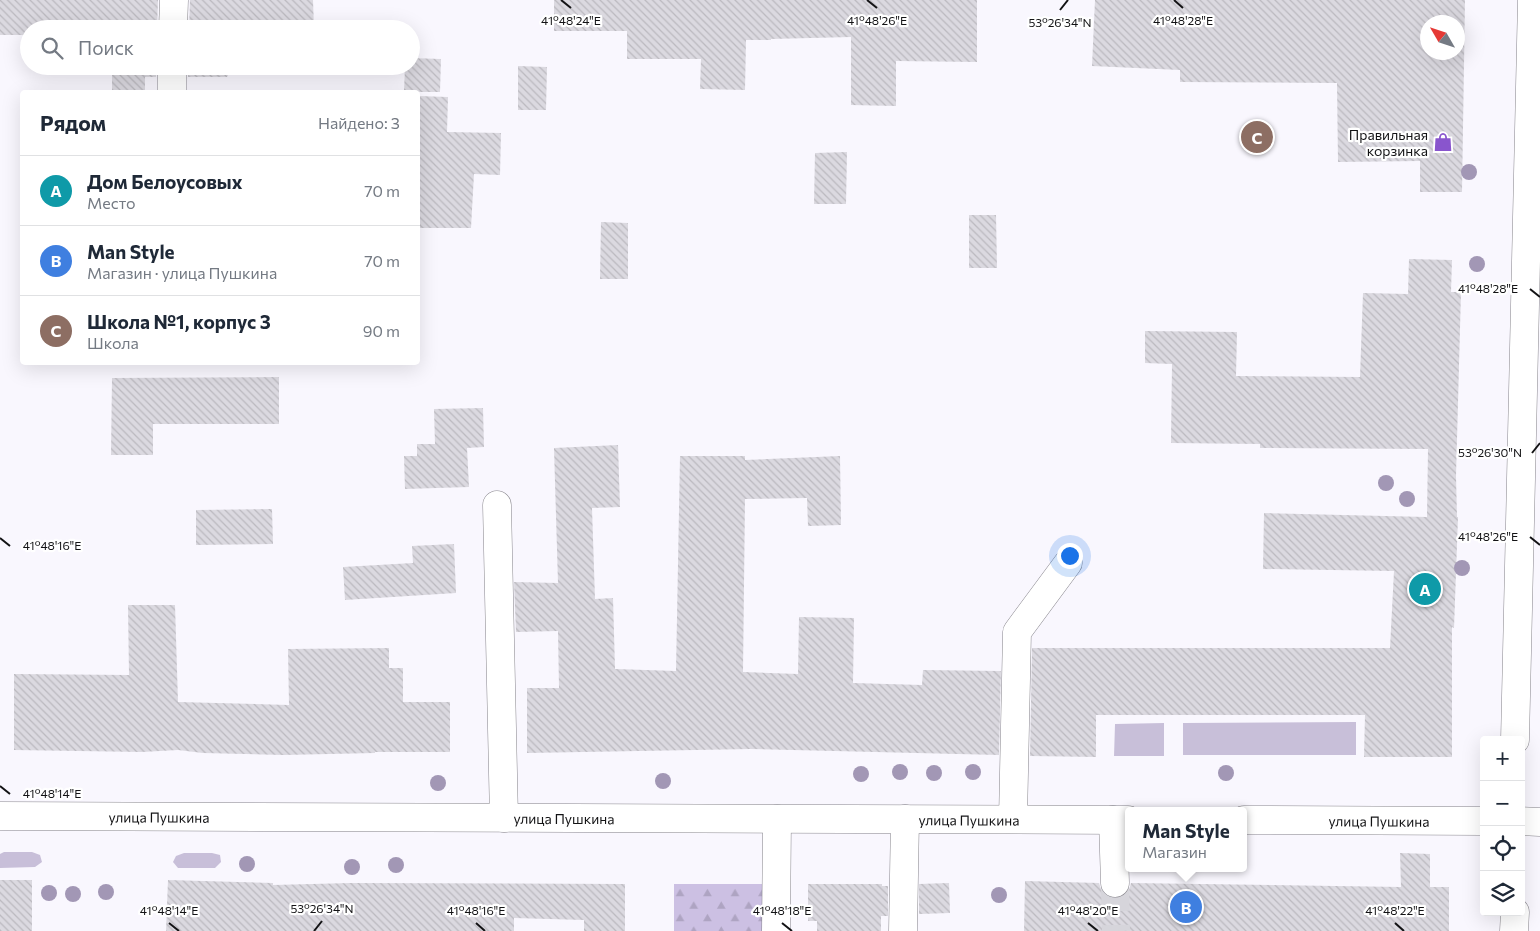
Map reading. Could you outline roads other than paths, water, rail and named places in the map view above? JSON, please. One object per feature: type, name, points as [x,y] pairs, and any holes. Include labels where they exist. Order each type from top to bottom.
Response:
[{"type":"street","points":[[173,20],[174,0]]},
{"type":"street","points":[[1517,736],[1528,647],[1535,78],[1532,0]]},
{"type":"street","points":[[172,75],[172,90]]},
{"type":"street","points":[[497,505],[504,818]]},
{"type":"street","points":[[1014,819],[1017,632],[1068,563]]},
{"type":"street","name":"улица Пушкина","points":[[0,816],[1121,820]]},
{"type":"street","points":[[776,931],[777,819]]},
{"type":"street","points":[[903,931],[905,819]]},
{"type":"street","points":[[1115,883],[1121,820]]},
{"type":"street","name":"улица Пушкина","points":[[1247,820],[1480,821]]},
{"type":"street","points":[[1525,821],[1540,822]]},
{"type":"street","points":[[1514,931],[1515,916]]},
{"type":"tunnel","points":[[1115,883],[1116,931]]},
{"type":"place","name":"Школа №1, корпус 3","points":[[1257,137]]},
{"type":"place","name":"Правильная корзинка","points":[[1443,142]]},
{"type":"place","name":"Дом Белоусовых","points":[[1425,589]]},
{"type":"place","name":"Man Style","points":[[1186,907]]}]
